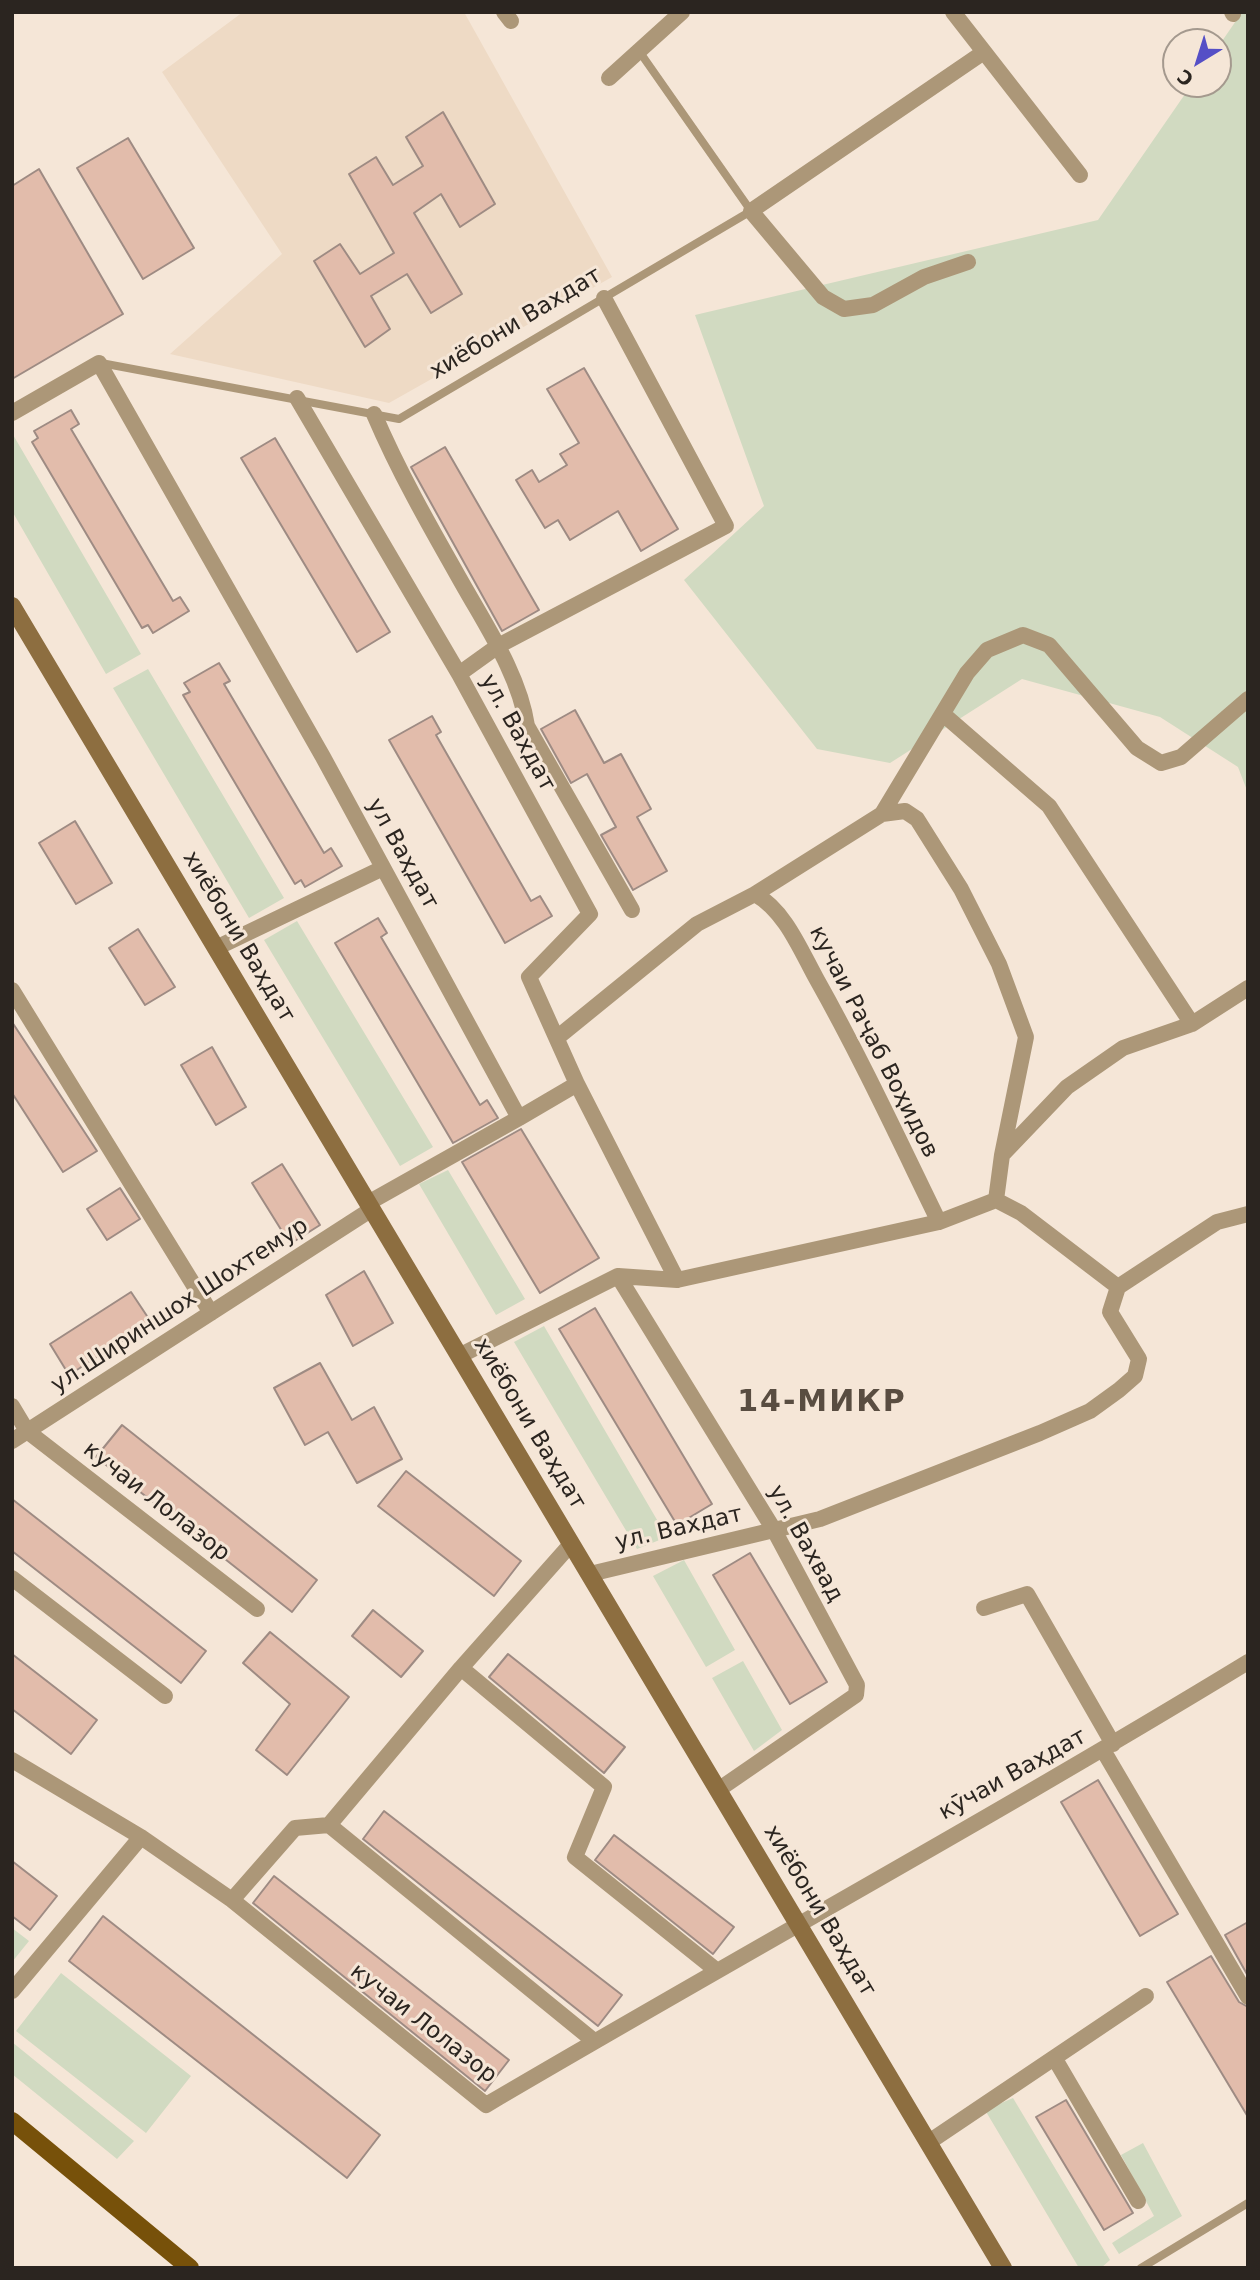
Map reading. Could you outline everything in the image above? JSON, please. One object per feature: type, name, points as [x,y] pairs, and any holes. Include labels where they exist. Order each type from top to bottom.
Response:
[{"type":"main road","name":"хиёбони Ваҳдат","points":[[12,606],[1003,2268]]},
{"type":"main road","points":[[12,2121],[190,2268]]},
{"type":"street","points":[[609,78],[682,12]]},
{"type":"street","points":[[953,12],[1080,175]]},
{"type":"street","points":[[968,262],[924,277],[873,305],[844,309],[823,297],[751,211],[984,52]]},
{"type":"street","points":[[459,674],[498,646],[726,526],[604,298]]},
{"type":"street","points":[[12,413],[99,363]]},
{"type":"street","name":"ул Ваҳдат","points":[[99,363],[383,868],[519,1118]]},
{"type":"street","name":"ул. Вахдат","points":[[297,398],[459,674],[590,914],[529,977],[577,1084]]},
{"type":"street","points":[[374,414],[397,466],[498,646],[525,712],[527,726],[632,909]]},
{"type":"street","points":[[882,814],[967,673],[986,650],[1023,635],[1049,645],[1137,748],[1161,762],[1181,757],[1248,699]]},
{"type":"street","points":[[943,713],[1049,806],[1192,1024]]},
{"type":"street","points":[[558,1037],[696,924],[755,894],[882,814],[905,811],[918,819],[961,889],[999,964],[1026,1037],[1002,1155],[996,1200]]},
{"type":"street","points":[[216,948],[383,868]]},
{"type":"street","name":"кучаи Раҷаб Воҳидов","points":[[755,894],[769,902],[788,927],[854,1045],[939,1222]]},
{"type":"street","points":[[1002,1155],[1067,1087],[1123,1048],[1192,1024],[1248,988]]},
{"type":"street","points":[[12,990],[211,1312]]},
{"type":"street","points":[[370,1206],[577,1084],[677,1280]]},
{"type":"street","points":[[459,1356],[618,1276],[677,1280],[939,1222],[996,1200],[1021,1213],[1118,1287],[1217,1222],[1248,1214]]},
{"type":"street","name":"ул.Шириншох Шохтемур","points":[[12,1441],[370,1206]]},
{"type":"street","name":"ул. Вахвад","points":[[618,1276],[774,1530],[857,1685],[858,1692],[718,1790]]},
{"type":"street","name":"ул. Вахдат","points":[[590,1574],[820,1519],[1041,1433],[1090,1411],[1135,1376],[1139,1359],[1110,1312],[1118,1287]]},
{"type":"street","points":[[12,1406],[27,1431]]},
{"type":"street","name":"кучаи Лолазор","points":[[27,1431],[257,1609]]},
{"type":"street","points":[[329,1825],[571,1544]]},
{"type":"street","points":[[12,1578],[165,1696]]},
{"type":"street","points":[[984,1608],[1027,1594],[1108,1747],[1248,1997]]},
{"type":"street","name":"кӯчаи Ваҳдат","points":[[711,1973],[1108,1747],[1248,1662]]},
{"type":"street","points":[[458,1672],[604,1787],[575,1857],[711,1973]]},
{"type":"street","name":"кучаи Лолазор","points":[[12,1759],[141,1837],[232,1900],[486,2105],[711,1973]]},
{"type":"street","points":[[232,1900],[295,1828],[329,1825],[594,2041]]},
{"type":"street","points":[[12,1991],[141,1837]]},
{"type":"street","points":[[929,2142],[1146,1996]]},
{"type":"street","points":[[1055,2059],[1138,2201]]},
{"type":"lane","points":[[639,51],[751,211]]},
{"type":"lane","name":"хиёбони Вахдат","points":[[99,363],[399,419],[751,211]]},
{"type":"lane","points":[[1141,2268],[1248,2203]]},
{"type":"shaded area","points":[[243,12],[464,12],[612,277],[389,403],[170,354],[282,254],[162,72]]},
{"type":"green space","points":[[1242,12],[1248,12],[1248,793],[1238,767],[1160,717],[1022,679],[890,763],[817,749],[684,580],[764,506],[695,315],[1098,220],[1182,98],[1232,98],[1231,28]]},
{"type":"green space","points":[[12,433],[141,654],[106,674],[12,511]]},
{"type":"green space","points":[[148,669],[284,898],[249,918],[113,688]]},
{"type":"green space","points":[[297,921],[433,1147],[400,1166],[264,940]]},
{"type":"green space","points":[[448,1170],[525,1299],[496,1315],[419,1184]]},
{"type":"green space","points":[[544,1326],[667,1537],[637,1549],[514,1342]]},
{"type":"green space","points":[[684,1560],[735,1650],[706,1667],[653,1576]]},
{"type":"green space","points":[[743,1661],[782,1730],[754,1751],[712,1678]]},
{"type":"green space","points":[[12,1928],[29,1941],[12,1962]]},
{"type":"green space","points":[[61,1973],[191,2076],[146,2133],[16,2031]]},
{"type":"green space","points":[[12,2042],[134,2141],[117,2159],[12,2074]]},
{"type":"green space","points":[[1013,2098],[1110,2260],[1101,2268],[1079,2268],[985,2110]]},
{"type":"green space","points":[[1143,2143],[1182,2216],[1119,2254],[1112,2243],[1154,2216],[1121,2155]]},
{"type":"building","points":[[443,112],[495,204],[460,227],[441,194],[414,213],[462,294],[431,313],[407,274],[371,296],[390,329],[365,347],[314,261],[340,244],[360,274],[394,253],[349,174],[376,157],[393,185],[423,166],[406,137]]},
{"type":"building","points":[[128,138],[194,248],[143,279],[77,168]]},
{"type":"building","points":[[39,169],[123,314],[12,379],[12,186]]},
{"type":"building","points":[[584,368],[678,529],[641,551],[618,511],[570,540],[558,520],[545,528],[516,480],[532,470],[539,482],[567,465],[560,454],[579,443],[547,389]]},
{"type":"building","points":[[71,410],[79,424],[71,429],[173,601],[180,597],[189,611],[153,633],[148,625],[142,628],[32,442],[38,438],[34,431]]},
{"type":"building","points":[[275,438],[390,632],[357,652],[241,458]]},
{"type":"building","points":[[445,447],[539,610],[502,631],[411,467]]},
{"type":"building","points":[[219,663],[230,681],[224,684],[324,853],[331,848],[342,866],[305,887],[301,880],[295,884],[183,695],[190,692],[184,683]]},
{"type":"building","points":[[575,710],[604,763],[621,754],[651,809],[637,817],[667,871],[633,890],[601,835],[616,827],[587,774],[571,783],[541,729]]},
{"type":"building","points":[[432,716],[441,732],[436,735],[531,901],[540,896],[552,916],[505,943],[389,740]]},
{"type":"building","points":[[75,821],[112,883],[76,904],[39,843]]},
{"type":"building","points":[[378,918],[387,933],[381,937],[480,1105],[487,1100],[498,1118],[453,1143],[335,943]]},
{"type":"building","points":[[138,929],[175,987],[145,1005],[109,948]]},
{"type":"building","points":[[12,1022],[97,1151],[63,1172],[12,1093]]},
{"type":"building","points":[[212,1047],[246,1107],[216,1125],[181,1065]]},
{"type":"building","points":[[521,1129],[599,1258],[540,1293],[462,1162]]},
{"type":"building","points":[[282,1164],[320,1225],[290,1244],[252,1183]]},
{"type":"building","points":[[120,1188],[140,1219],[107,1240],[87,1209]]},
{"type":"building","points":[[364,1271],[393,1323],[353,1346],[326,1295]]},
{"type":"building","points":[[131,1292],[151,1322],[69,1375],[50,1344]]},
{"type":"building","points":[[595,1308],[712,1504],[677,1525],[559,1329]]},
{"type":"building","points":[[320,1363],[352,1420],[374,1407],[402,1459],[357,1483],[328,1432],[305,1445],[274,1388]]},
{"type":"building","points":[[122,1425],[317,1580],[292,1612],[96,1457]]},
{"type":"building","points":[[406,1471],[521,1561],[494,1596],[378,1506]]},
{"type":"building","points":[[12,1499],[206,1651],[181,1683],[12,1551]]},
{"type":"building","points":[[750,1553],[827,1682],[790,1704],[713,1575]]},
{"type":"building","points":[[373,1610],[423,1651],[401,1677],[352,1636]]},
{"type":"building","points":[[270,1632],[349,1697],[287,1775],[256,1750],[290,1704],[243,1663]]},
{"type":"building","points":[[12,1654],[97,1720],[71,1754],[12,1709]]},
{"type":"building","points":[[508,1654],[625,1747],[604,1773],[489,1677]]},
{"type":"building","points":[[1098,1780],[1178,1914],[1140,1936],[1061,1802]]},
{"type":"building","points":[[384,1811],[622,1995],[598,2026],[363,1839]]},
{"type":"building","points":[[614,1835],[734,1927],[713,1954],[595,1860]]},
{"type":"building","points":[[12,1861],[57,1896],[30,1930],[12,1916]]},
{"type":"building","points":[[274,1876],[509,2060],[485,2091],[253,1903]]},
{"type":"building","points":[[103,1916],[380,2135],[347,2178],[69,1961]]},
{"type":"building","points":[[1248,1922],[1248,1976],[1225,1935]]},
{"type":"building","points":[[1211,1956],[1239,2002],[1248,2007],[1248,2117],[1167,1982]]},
{"type":"building","points":[[1066,2100],[1133,2213],[1104,2230],[1036,2117]]},
{"type":"district","name":"14-МИКР","points":[[822,1403]]}]
